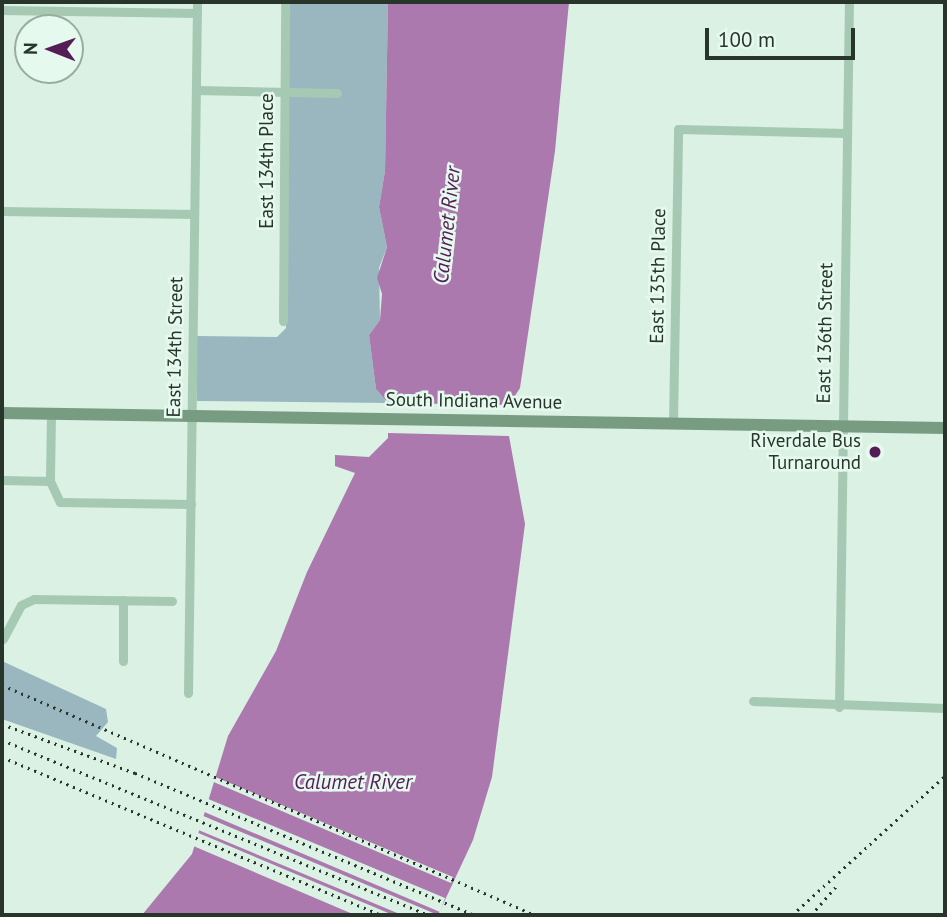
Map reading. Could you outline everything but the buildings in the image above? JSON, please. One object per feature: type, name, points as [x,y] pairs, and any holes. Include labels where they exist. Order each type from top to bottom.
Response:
[{"type":"main road","name":"South Indiana Avenue","points":[[2,413],[945,428]]},
{"type":"street","name":"East 134th Street","points":[[188,693],[197,2]]},
{"type":"street","name":"East 134th Place","points":[[283,321],[285,2]]},
{"type":"street","name":"East 136th Street","points":[[839,707],[849,2]]},
{"type":"street","points":[[2,10],[197,13]]},
{"type":"street","points":[[196,90],[337,93]]},
{"type":"street","name":"East 135th Place","points":[[673,423],[678,130],[846,133]]},
{"type":"street","points":[[2,211],[194,214]]},
{"type":"street","points":[[51,414],[50,481],[55,498],[69,504],[191,504]]},
{"type":"street","points":[[2,480],[50,481]]},
{"type":"street","points":[[3,639],[21,605],[34,598],[172,601]]},
{"type":"street","points":[[123,600],[123,661]]},
{"type":"street","points":[[753,701],[839,707],[945,708]]},
{"type":"shaded area","points":[[288,2],[388,2],[385,171],[379,207],[387,247],[379,268],[380,320],[369,335],[376,389],[388,403],[197,401],[197,336],[277,337],[286,328]]},
{"type":"shaded area","points":[[2,661],[106,709],[108,722],[96,736],[117,748],[116,759],[2,719]]},
{"type":"water","name":"Calumet River","points":[[388,2],[569,2],[555,151],[520,388],[509,405],[509,436],[525,524],[492,777],[473,840],[438,915],[142,915],[192,854],[228,736],[276,651],[307,572],[355,473],[335,466],[335,455],[369,457],[388,438],[388,403],[376,389],[369,335],[380,320],[382,294],[377,278],[387,247],[379,207],[385,171]]},
{"type":"pier","points":[[388,403],[509,405],[509,436],[388,433]]},
{"type":"pier","points":[[213,776],[453,877],[451,883],[209,780]]},
{"type":"pier","points":[[206,798],[445,898],[440,912],[202,811]]},
{"type":"pier","points":[[201,815],[438,915],[402,915],[196,829]]},
{"type":"pier","points":[[196,832],[393,915],[355,915],[191,845]]},
{"type":"railway","points":[[2,685],[535,915]]},
{"type":"railway","points":[[2,724],[135,773],[474,915]]},
{"type":"railway","points":[[2,740],[428,915]]},
{"type":"railway","points":[[2,757],[382,915]]},
{"type":"railway","points":[[792,915],[945,776]]},
{"type":"railway","points":[[811,915],[838,884]]},
{"type":"place","name":"Riverdale Bus Turnaround","points":[[875,452]]}]
